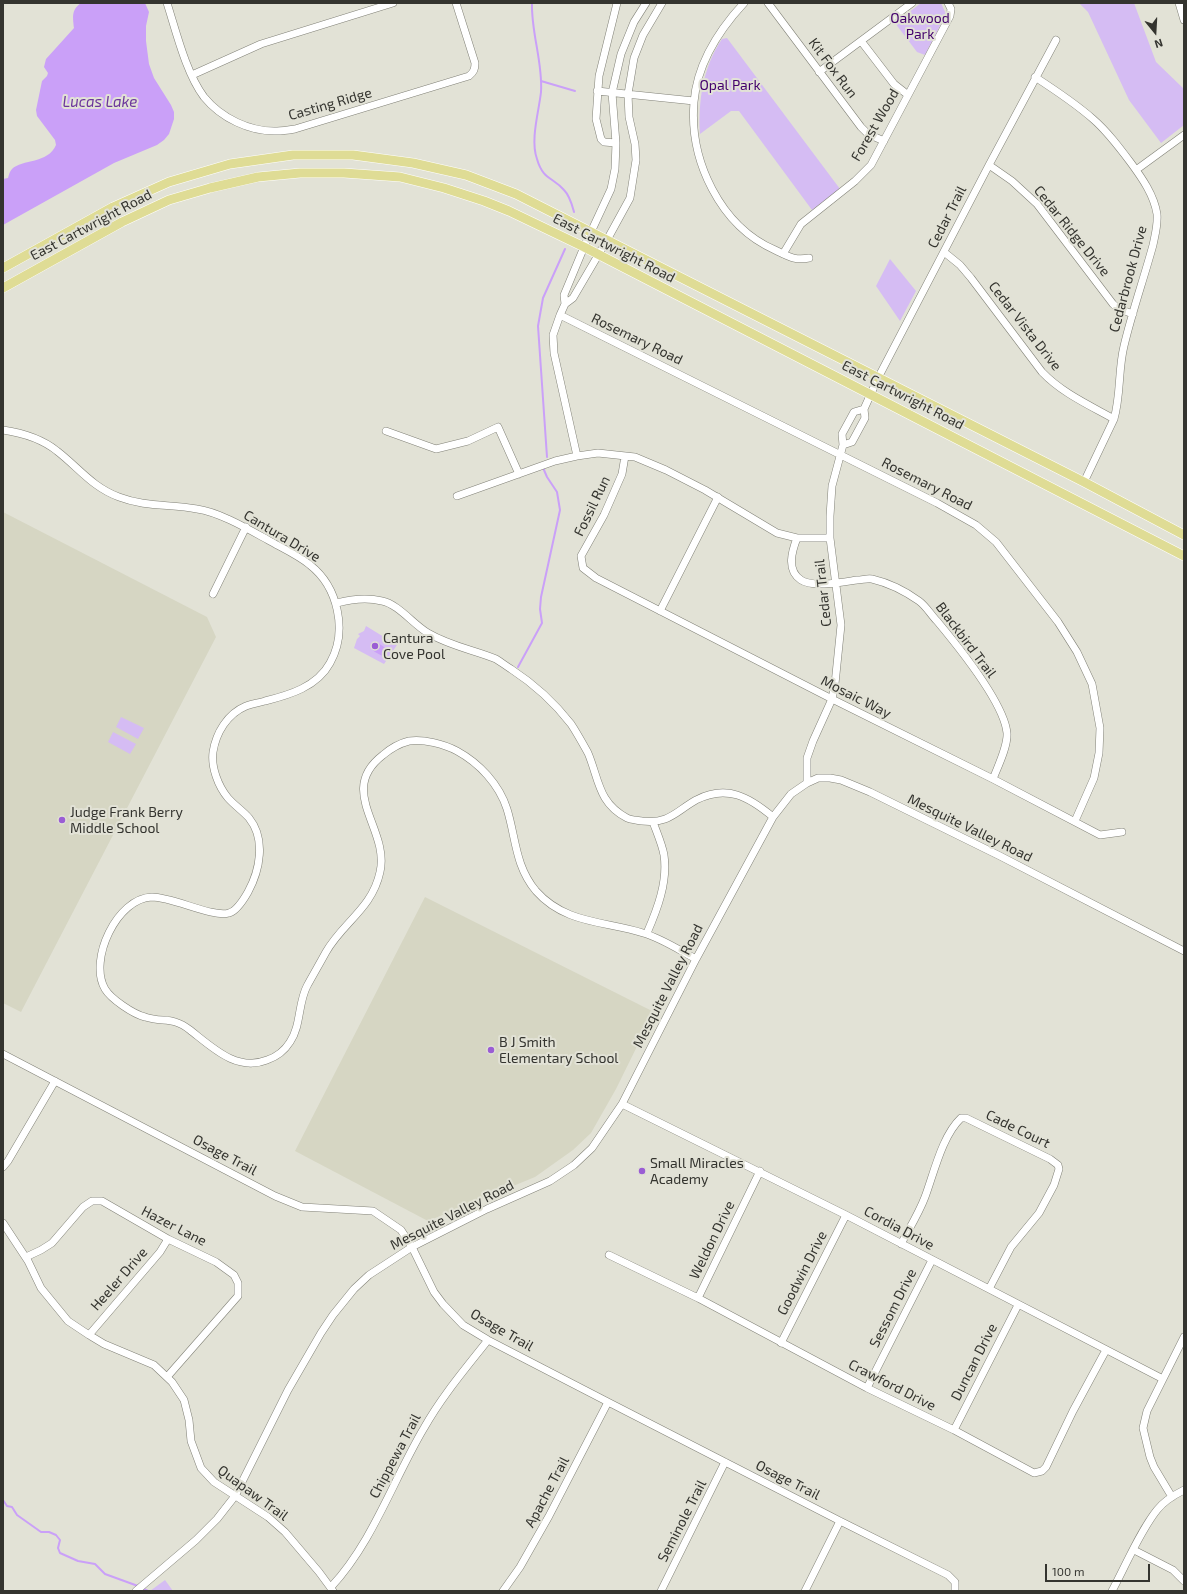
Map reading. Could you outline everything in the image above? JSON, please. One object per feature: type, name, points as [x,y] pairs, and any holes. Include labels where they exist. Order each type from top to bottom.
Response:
[{"type":"main road","name":"East Cartwright Road","points":[[3,268],[113,206],[169,182],[230,164],[293,155],[353,155],[413,163],[466,175],[516,194],[1084,482],[1184,535]]},
{"type":"main road","name":"East Cartwright Road","points":[[3,288],[122,222],[169,200],[210,188],[258,177],[300,173],[344,173],[400,177],[444,188],[484,201],[509,211],[584,247],[1184,556]]},
{"type":"street","name":"Casting Ridge","points":[[167,3],[192,75],[204,97],[220,112],[237,122],[258,130],[277,132],[295,129],[464,78],[473,73],[475,62],[456,3]]},
{"type":"street","points":[[192,75],[261,44],[392,3]]},
{"type":"street","points":[[616,143],[604,142],[601,139],[598,132],[596,119],[598,76],[617,3]]},
{"type":"street","points":[[577,456],[554,354],[554,335],[564,304],[564,296],[584,247],[611,189],[615,169],[616,143],[612,93],[621,54],[634,22],[646,3]]},
{"type":"street","points":[[564,304],[572,298],[630,198],[636,160],[635,144],[629,117],[628,94],[634,58],[643,36],[662,3]]},
{"type":"street","points":[[744,3],[724,27],[705,60],[694,101],[693,122],[695,140],[709,184],[718,200],[740,226],[753,239],[782,254],[797,260],[809,258]]},
{"type":"street","name":"Kit Fox Run","points":[[768,3],[861,127],[868,134],[884,141]]},
{"type":"street","points":[[819,72],[912,3]]},
{"type":"street","points":[[1180,3],[1184,20]]},
{"type":"street","name":"Forest Wood","points":[[782,254],[801,224],[854,181],[871,165],[950,16],[950,6]]},
{"type":"street","name":"Cedar Trail","points":[[843,445],[852,442],[865,418],[864,409],[878,378],[988,165],[1056,40]]},
{"type":"street","points":[[861,41],[894,84],[908,95]]},
{"type":"street","name":"Cedarbrook Drive","points":[[1035,77],[1069,100],[1093,119],[1113,139],[1136,170],[1152,198],[1157,215],[1154,245],[1124,346],[1119,374],[1119,398],[1114,419],[1084,482]]},
{"type":"street","points":[[597,91],[694,101]]},
{"type":"street","points":[[1136,170],[1184,134]]},
{"type":"street","name":"Cedar Ridge Drive","points":[[988,165],[1012,181],[1037,204],[1113,304],[1118,309],[1133,314]]},
{"type":"street","name":"Cedar Vista Drive","points":[[944,252],[969,274],[1042,372],[1052,382],[1068,394],[1114,419]]},
{"type":"street","name":"Rosemary Road","points":[[560,315],[937,503],[976,525],[996,542],[1058,622],[1077,652],[1092,684],[1100,728],[1099,753],[1094,778],[1075,822]]},
{"type":"street","name":"Cedar Trail","points":[[807,783],[807,758],[832,699],[841,625],[830,538],[832,486],[843,445],[842,434],[854,412],[864,409]]},
{"type":"street","points":[[386,431],[436,450],[468,441],[498,427],[519,474]]},
{"type":"street","name":"Cantura Drive","points":[[3,430],[31,436],[44,442],[60,453],[91,482],[122,499],[140,504],[201,509],[246,527],[312,566],[323,578],[337,603],[339,629],[336,647],[330,663],[320,675],[305,687],[290,694],[245,706],[233,714],[223,725],[217,736],[212,762],[221,788],[227,797],[251,820],[256,831],[259,844],[257,872],[250,888],[237,908],[230,913],[221,914],[155,897],[142,899],[130,905],[116,921],[101,956],[99,971],[104,988],[115,1000],[143,1017],[180,1021],[231,1060],[250,1064],[262,1063],[277,1056],[290,1042],[296,1029],[305,990],[333,940],[362,910],[374,891],[382,862],[381,849],[363,799],[364,784],[369,769],[379,758],[408,741],[443,745],[456,750],[472,760],[489,776],[506,807],[519,864],[527,879],[545,900],[557,908],[583,920],[647,933],[696,959]]},
{"type":"street","points":[[457,496],[555,461],[577,456],[598,453],[635,457],[666,470],[718,497],[777,533],[797,538],[830,538]]},
{"type":"street","name":"Fossil Run","points":[[583,568],[582,556],[604,516],[622,474],[625,456]]},
{"type":"street","points":[[660,611],[718,497]]},
{"type":"street","points":[[214,594],[246,527]]},
{"type":"street","name":"Blackbird Trail","points":[[797,538],[791,559],[793,570],[799,579],[806,583],[835,583],[871,579],[898,588],[920,602],[954,641],[995,700],[1005,720],[1007,734],[1003,753],[993,779]]},
{"type":"street","name":"Mosaic Way","points":[[583,568],[596,578],[832,699],[993,779],[1100,835],[1122,832]]},
{"type":"street","points":[[337,603],[355,599],[383,601],[394,606],[421,629],[440,640],[497,660],[531,682],[571,725],[588,753],[601,793],[615,810],[628,819],[653,822],[672,817],[696,800],[723,793],[738,795],[756,802],[773,817]]},
{"type":"street","name":"Mesquite Valley Road","points":[[136,1591],[196,1540],[217,1519],[235,1496],[288,1390],[332,1315],[354,1288],[369,1275],[412,1247],[487,1209],[550,1181],[574,1165],[592,1148],[622,1104],[696,959],[773,817],[791,794],[807,783],[818,778],[830,778],[841,780],[870,792],[1000,856],[1184,951]]},
{"type":"street","points":[[647,933],[659,902],[664,872],[664,855],[653,822]]},
{"type":"street","name":"Osage Trail","points":[[3,1054],[275,1196],[302,1207],[373,1212],[401,1230],[443,1304],[463,1325],[488,1340],[608,1402],[948,1575],[955,1582],[955,1591]]},
{"type":"street","points":[[3,1167],[55,1081]]},
{"type":"street","name":"Cordia Drive","points":[[622,1104],[760,1171],[1163,1379]]},
{"type":"street","name":"Cade Court","points":[[901,1244],[924,1200],[937,1160],[952,1128],[961,1118],[966,1118],[1050,1159],[1058,1165],[1059,1169],[1054,1185],[1039,1213],[1011,1246],[989,1290]]},
{"type":"street","name":"Weldon Drive","points":[[698,1298],[760,1171]]},
{"type":"street","name":"Hazer Lane","points":[[26,1257],[42,1250],[52,1243],[83,1207],[92,1201],[102,1201],[168,1239],[216,1262],[234,1275],[238,1283],[238,1296],[167,1377]]},
{"type":"street","name":"Goodwin Drive","points":[[781,1343],[846,1215]]},
{"type":"street","name":"Quapaw Trail","points":[[3,1223],[26,1257],[41,1288],[68,1321],[89,1336],[104,1344],[154,1365],[172,1382],[184,1400],[189,1420],[191,1442],[200,1468],[214,1482],[268,1518],[285,1532],[332,1589]]},
{"type":"street","name":"Heeler Drive","points":[[89,1336],[160,1252],[168,1239]]},
{"type":"street","name":"Crawford Drive","points":[[609,1255],[698,1298],[781,1343],[954,1430],[1034,1473],[1042,1471],[1046,1468],[1070,1418],[1106,1350]]},
{"type":"street","name":"Sessom Drive","points":[[868,1388],[932,1260]]},
{"type":"street","name":"Duncan Drive","points":[[954,1430],[1018,1305]]},
{"type":"street","points":[[1172,1496],[1154,1467],[1143,1428],[1147,1411],[1184,1337]]},
{"type":"street","name":"Chippewa Trail","points":[[332,1589],[344,1573],[374,1525],[434,1410],[488,1340]]},
{"type":"street","name":"Apache Trail","points":[[503,1591],[520,1567],[549,1516],[608,1402]]},
{"type":"street","name":"Seminole Trail","points":[[661,1591],[726,1462]]},
{"type":"street","points":[[1112,1591],[1148,1522],[1157,1509],[1172,1496],[1184,1490]]},
{"type":"street","points":[[805,1591],[840,1521]]},
{"type":"street","points":[[1134,1550],[1173,1570],[1184,1581]]},
{"type":"shaded area","name":"Judge Frank Berry Middle School","points":[[3,512],[207,617],[216,637],[21,1012],[3,1003]]},
{"type":"shaded area","name":"B J Smith Elementary School","points":[[425,897],[654,1012],[616,1089],[591,1133],[573,1150],[535,1177],[428,1221],[295,1151]]},
{"type":"green space","name":"Oakwood Park","points":[[921,3],[941,3],[946,14],[925,55],[917,52],[895,23]]},
{"type":"green space","points":[[1079,3],[1134,3],[1156,62],[1184,89],[1184,125],[1161,143],[1129,100],[1088,12]]},
{"type":"green space","name":"Opal Park","points":[[727,38],[840,189],[812,210],[739,111],[731,111],[700,134],[701,97],[706,73],[710,61],[722,39]]},
{"type":"green space","points":[[890,259],[916,291],[900,321],[876,286]]},
{"type":"green space","name":"Cantura Cove Pool","points":[[366,626],[397,645],[384,664],[354,648],[357,639],[360,636],[358,634],[364,631]]},
{"type":"green space","points":[[121,717],[144,728],[138,739],[116,727]]},
{"type":"green space","points":[[113,732],[136,744],[130,754],[108,742]]},
{"type":"green space","points":[[165,1580],[173,1591],[150,1591]]},
{"type":"water","name":"Lucas Lake","points":[[81,3],[145,3],[149,12],[146,26],[146,41],[149,64],[154,78],[174,112],[174,119],[169,134],[157,145],[114,163],[3,225],[3,179],[8,178],[12,169],[16,166],[47,155],[56,145],[55,140],[37,116],[36,110],[42,81],[48,73],[44,67],[46,59],[74,28],[74,11]]},
{"type":"water","points":[[375,641],[387,649],[386,654],[383,656],[373,650],[370,645]]},
{"type":"waterway","points":[[532,3],[533,25],[541,81],[541,92],[534,143],[535,151],[542,171],[566,192],[574,212]]},
{"type":"waterway","points":[[541,81],[575,91]]},
{"type":"waterway","points":[[547,457],[538,326],[543,298],[565,249]]},
{"type":"waterway","points":[[518,667],[542,623],[540,609],[541,597],[560,510],[557,492],[547,477],[544,467]]},
{"type":"waterway","points":[[3,1500],[7,1506],[12,1507],[17,1515],[41,1532],[49,1532],[56,1535],[60,1540],[58,1548],[60,1553],[78,1561],[95,1564],[105,1574],[138,1586]]},
{"type":"waterway","points":[[142,1588],[148,1591]]},
{"type":"place","name":"Cantura Cove Pool","points":[[375,646]]},
{"type":"place","name":"Judge Frank Berry Middle School","points":[[62,820]]},
{"type":"place","name":"B J Smith Elementary School","points":[[491,1050]]},
{"type":"place","name":"Small Miracles Academy","points":[[642,1171]]}]
